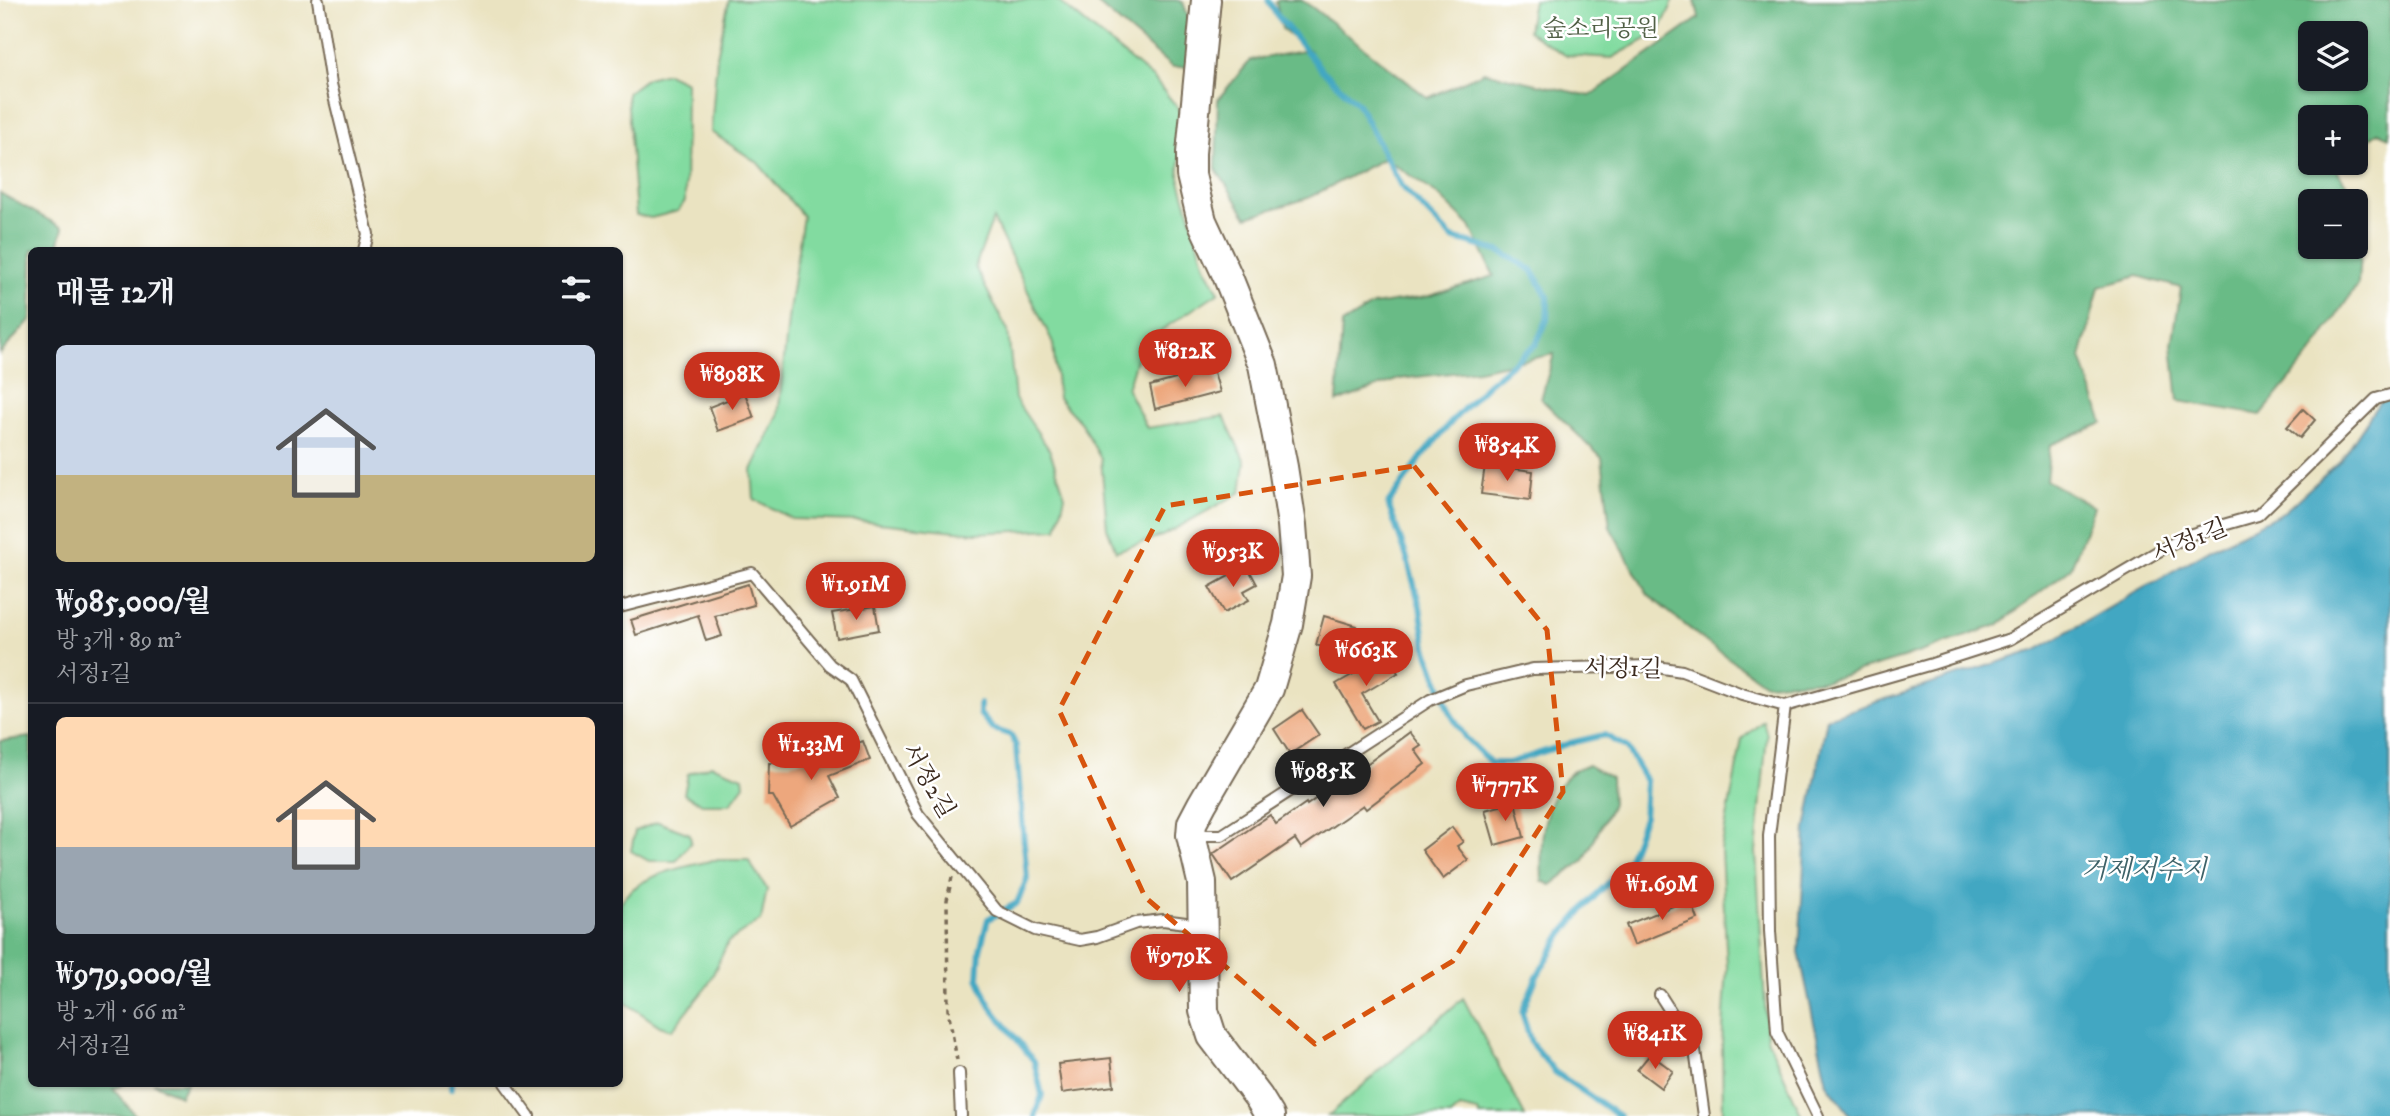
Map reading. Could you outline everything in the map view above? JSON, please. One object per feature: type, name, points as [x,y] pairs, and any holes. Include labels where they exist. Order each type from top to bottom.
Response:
[{"type":"street","points":[[1206,0],[1191,175],[1202,220],[1263,365],[1283,467],[1296,576],[1288,624],[1269,689],[1202,804],[1192,823],[1191,835],[1202,882],[1204,1011],[1212,1037],[1270,1116]]},
{"type":"lane","points":[[318,0],[331,84],[368,234],[365,247]]},
{"type":"lane","name":"서정1길","points":[[1191,835],[1222,835],[1430,700],[1466,685],[1533,669],[1651,666],[1682,671],[1742,694],[1785,706],[1907,672],[2010,639],[2192,534],[2258,515],[2376,399],[2390,395]]},
{"type":"lane","name":"서정2길","points":[[623,606],[752,573],[830,665],[850,680],[918,814],[998,911],[1035,930],[1080,940],[1136,923],[1163,920],[1186,923],[1203,936]]},
{"type":"lane","points":[[1785,706],[1769,836],[1770,932],[1777,1032],[1818,1116]]},
{"type":"lane","points":[[1660,995],[1695,1050],[1704,1116]]},
{"type":"lane","points":[[959,1073],[961,1116]]},
{"type":"lane","points":[[508,1087],[529,1116]]},
{"type":"path","points":[[957,863],[947,900],[948,1010],[959,1073]]},
{"type":"highlighted area","points":[[1414,466],[1547,630],[1563,792],[1453,961],[1315,1044],[1145,897],[1059,710],[1165,506]]},
{"type":"green space","points":[[729,0],[1057,0],[1154,79],[1183,114],[1179,177],[1205,266],[1219,292],[1163,329],[1139,350],[1127,389],[1147,428],[1224,416],[1245,462],[1241,492],[1162,536],[1116,551],[1107,528],[1101,459],[1081,423],[1058,398],[1053,343],[993,219],[975,267],[1008,331],[1015,399],[1050,451],[1065,496],[1057,529],[976,533],[859,521],[792,519],[754,499],[752,470],[778,416],[789,311],[803,216],[758,163],[711,132],[717,56]]},
{"type":"green space","points":[[1093,0],[1183,2],[1193,31],[1187,67],[1172,67]]},
{"type":"green space","points":[[1301,0],[1428,98],[1484,72],[1590,96],[1699,18],[1695,0],[2390,0],[2390,137],[2379,132],[2368,139],[2368,105],[2298,105],[2298,175],[2340,175],[2350,189],[2298,189],[2298,259],[2360,259],[2358,284],[2311,354],[2261,415],[2178,401],[2172,345],[2181,288],[2138,276],[2099,287],[2081,358],[2103,423],[2050,445],[2046,480],[2094,507],[2071,568],[1998,625],[1903,658],[1828,680],[1765,684],[1706,642],[1648,595],[1610,527],[1602,458],[1541,399],[1554,354],[1478,370],[1399,379],[1337,402],[1342,324],[1373,305],[1426,297],[1494,276],[1470,226],[1438,195],[1385,158],[1308,198],[1247,217],[1216,169],[1218,99],[1251,60],[1309,50],[1282,29],[1276,2]]},
{"type":"green space","name":"숲소리공원","points":[[1533,0],[1674,0],[1659,32],[1612,58],[1565,55],[1528,31]]},
{"type":"green space","points":[[667,73],[686,82],[685,201],[678,211],[651,218],[636,215],[627,93],[647,78]]},
{"type":"green space","points":[[0,193],[63,228],[58,247],[28,247],[28,322],[0,354]]},
{"type":"green space","points":[[1763,721],[1767,735],[1756,852],[1767,1038],[1802,1116],[1723,1116],[1722,1045],[1727,967],[1721,850],[1742,739]]},
{"type":"green space","points":[[28,737],[28,1087],[118,1087],[113,1089],[136,1116],[0,1116],[0,741]]},
{"type":"green space","points":[[711,765],[743,777],[744,785],[730,804],[702,804],[684,794],[688,774]]},
{"type":"green space","points":[[1588,765],[1611,778],[1612,804],[1584,860],[1551,885],[1542,881],[1542,839],[1547,811],[1559,786],[1568,775]]},
{"type":"green space","points":[[658,822],[690,834],[691,842],[676,861],[649,861],[631,851],[635,831]]},
{"type":"green space","points":[[713,860],[748,860],[767,889],[761,920],[728,942],[708,985],[672,1030],[660,1026],[623,1001],[623,899],[638,885],[674,870]]},
{"type":"green space","points":[[1463,998],[1525,1116],[1480,1116],[1478,1112],[1460,1108],[1451,1116],[1328,1116]]},
{"type":"green space","points":[[161,1087],[185,1087],[180,1096]]},
{"type":"water","name":"거제저수지","points":[[2390,396],[2390,1116],[1851,1116],[1827,1084],[1799,952],[1806,828],[1827,718],[2036,650],[2211,549],[2285,511],[2341,460],[2382,398]]},
{"type":"building","points":[[1213,369],[1220,392],[1155,409],[1150,386]]},
{"type":"building","points":[[745,393],[754,418],[718,431],[709,407]]},
{"type":"building","points":[[2303,409],[2315,420],[2300,438],[2287,427]]},
{"type":"building","points":[[1485,465],[1533,471],[1530,500],[1481,494]]},
{"type":"building","points":[[1247,566],[1257,584],[1244,591],[1249,600],[1224,613],[1209,587]]},
{"type":"building","points":[[748,584],[754,605],[715,616],[722,636],[706,641],[698,615],[636,635],[631,620]]},
{"type":"building","points":[[875,606],[879,630],[837,638],[832,613]]},
{"type":"building","points":[[1324,616],[1357,626],[1349,655],[1316,645]]},
{"type":"building","points":[[1387,655],[1398,673],[1362,694],[1378,721],[1363,729],[1336,684]]},
{"type":"building","points":[[1302,710],[1319,735],[1290,754],[1274,729]]},
{"type":"building","points":[[1410,732],[1421,746],[1415,750],[1425,764],[1366,809],[1363,805],[1301,848],[1295,839],[1232,882],[1213,854],[1270,815],[1276,824],[1306,803],[1307,805],[1325,792],[1326,794]]},
{"type":"building","points":[[863,741],[870,760],[829,776],[840,798],[790,826],[773,796],[768,796],[769,763],[791,763],[810,758],[810,761]]},
{"type":"building","points":[[1515,802],[1524,837],[1495,845],[1485,810]]},
{"type":"building","points":[[1452,827],[1463,842],[1457,846],[1468,860],[1443,879],[1422,850]]},
{"type":"building","points":[[1690,899],[1698,919],[1634,945],[1626,925]]},
{"type":"building","points":[[1650,1054],[1673,1071],[1661,1088],[1637,1070]]},
{"type":"building","points":[[1111,1058],[1114,1086],[1062,1093],[1058,1064]]},
{"type":"waterway","points":[[1268,0],[1276,14],[1321,69],[1358,104],[1401,186],[1452,238],[1501,252],[1532,270],[1548,297],[1547,320],[1536,344],[1487,385],[1454,419],[1423,455],[1388,504],[1420,606],[1426,647],[1449,711],[1465,737],[1491,763],[1509,763],[1604,735],[1626,747],[1646,781],[1644,818],[1626,866],[1563,933],[1537,976],[1522,1012],[1531,1043],[1555,1072],[1619,1116]]},
{"type":"waterway","points":[[980,704],[980,714],[993,729],[1011,735],[1016,746],[1027,879],[1017,903],[988,919],[980,950],[978,978],[991,1007],[1034,1061],[1042,1095],[1035,1116]]}]
